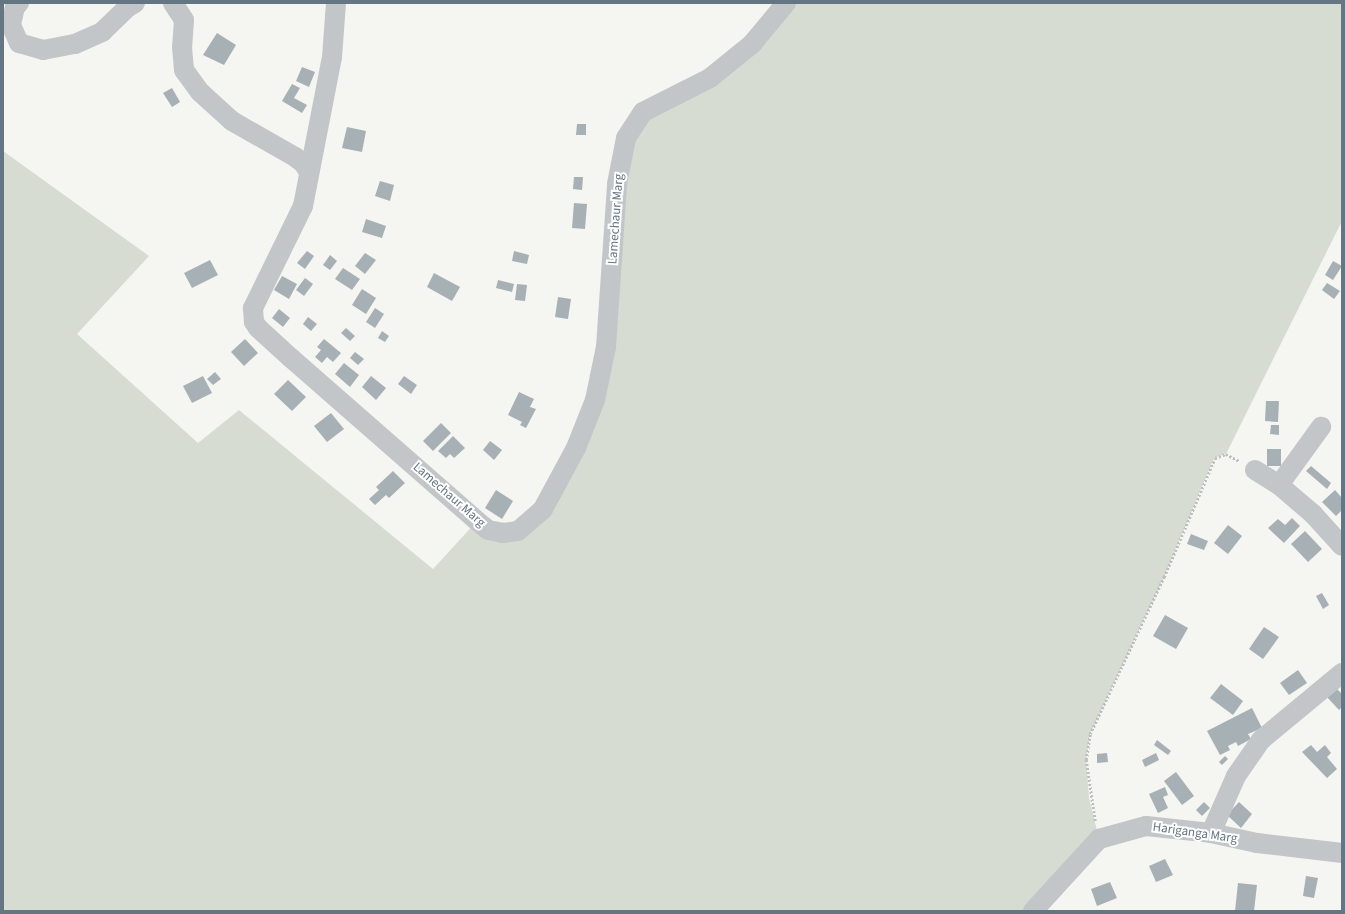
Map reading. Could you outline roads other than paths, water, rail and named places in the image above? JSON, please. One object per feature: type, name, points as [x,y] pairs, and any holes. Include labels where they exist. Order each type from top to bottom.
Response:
[{"type":"street","points":[[19,3],[15,7],[11,25],[19,43],[44,50],[75,44],[102,32],[128,6],[135,3]]},
{"type":"street","points":[[173,3],[184,20],[182,47],[184,70],[200,92],[232,121],[295,157],[304,163],[309,172]]},
{"type":"street","name":"Lamechaur Marg","points":[[336,3],[332,57],[303,206],[253,308],[252,315],[258,328],[477,521],[488,530],[502,533],[518,531],[543,510],[576,448],[595,400],[606,347],[617,184],[626,138],[643,112],[710,78],[752,44],[786,3]]},
{"type":"street","points":[[1279,485],[1321,428]]},
{"type":"street","points":[[1255,470],[1279,485],[1313,514],[1342,546]]},
{"type":"street","points":[[1211,833],[1236,776],[1261,740],[1342,673]]},
{"type":"street","name":"Hariganga Marg","points":[[1033,911],[1099,839],[1146,826],[1211,833],[1256,843],[1342,853]]}]
